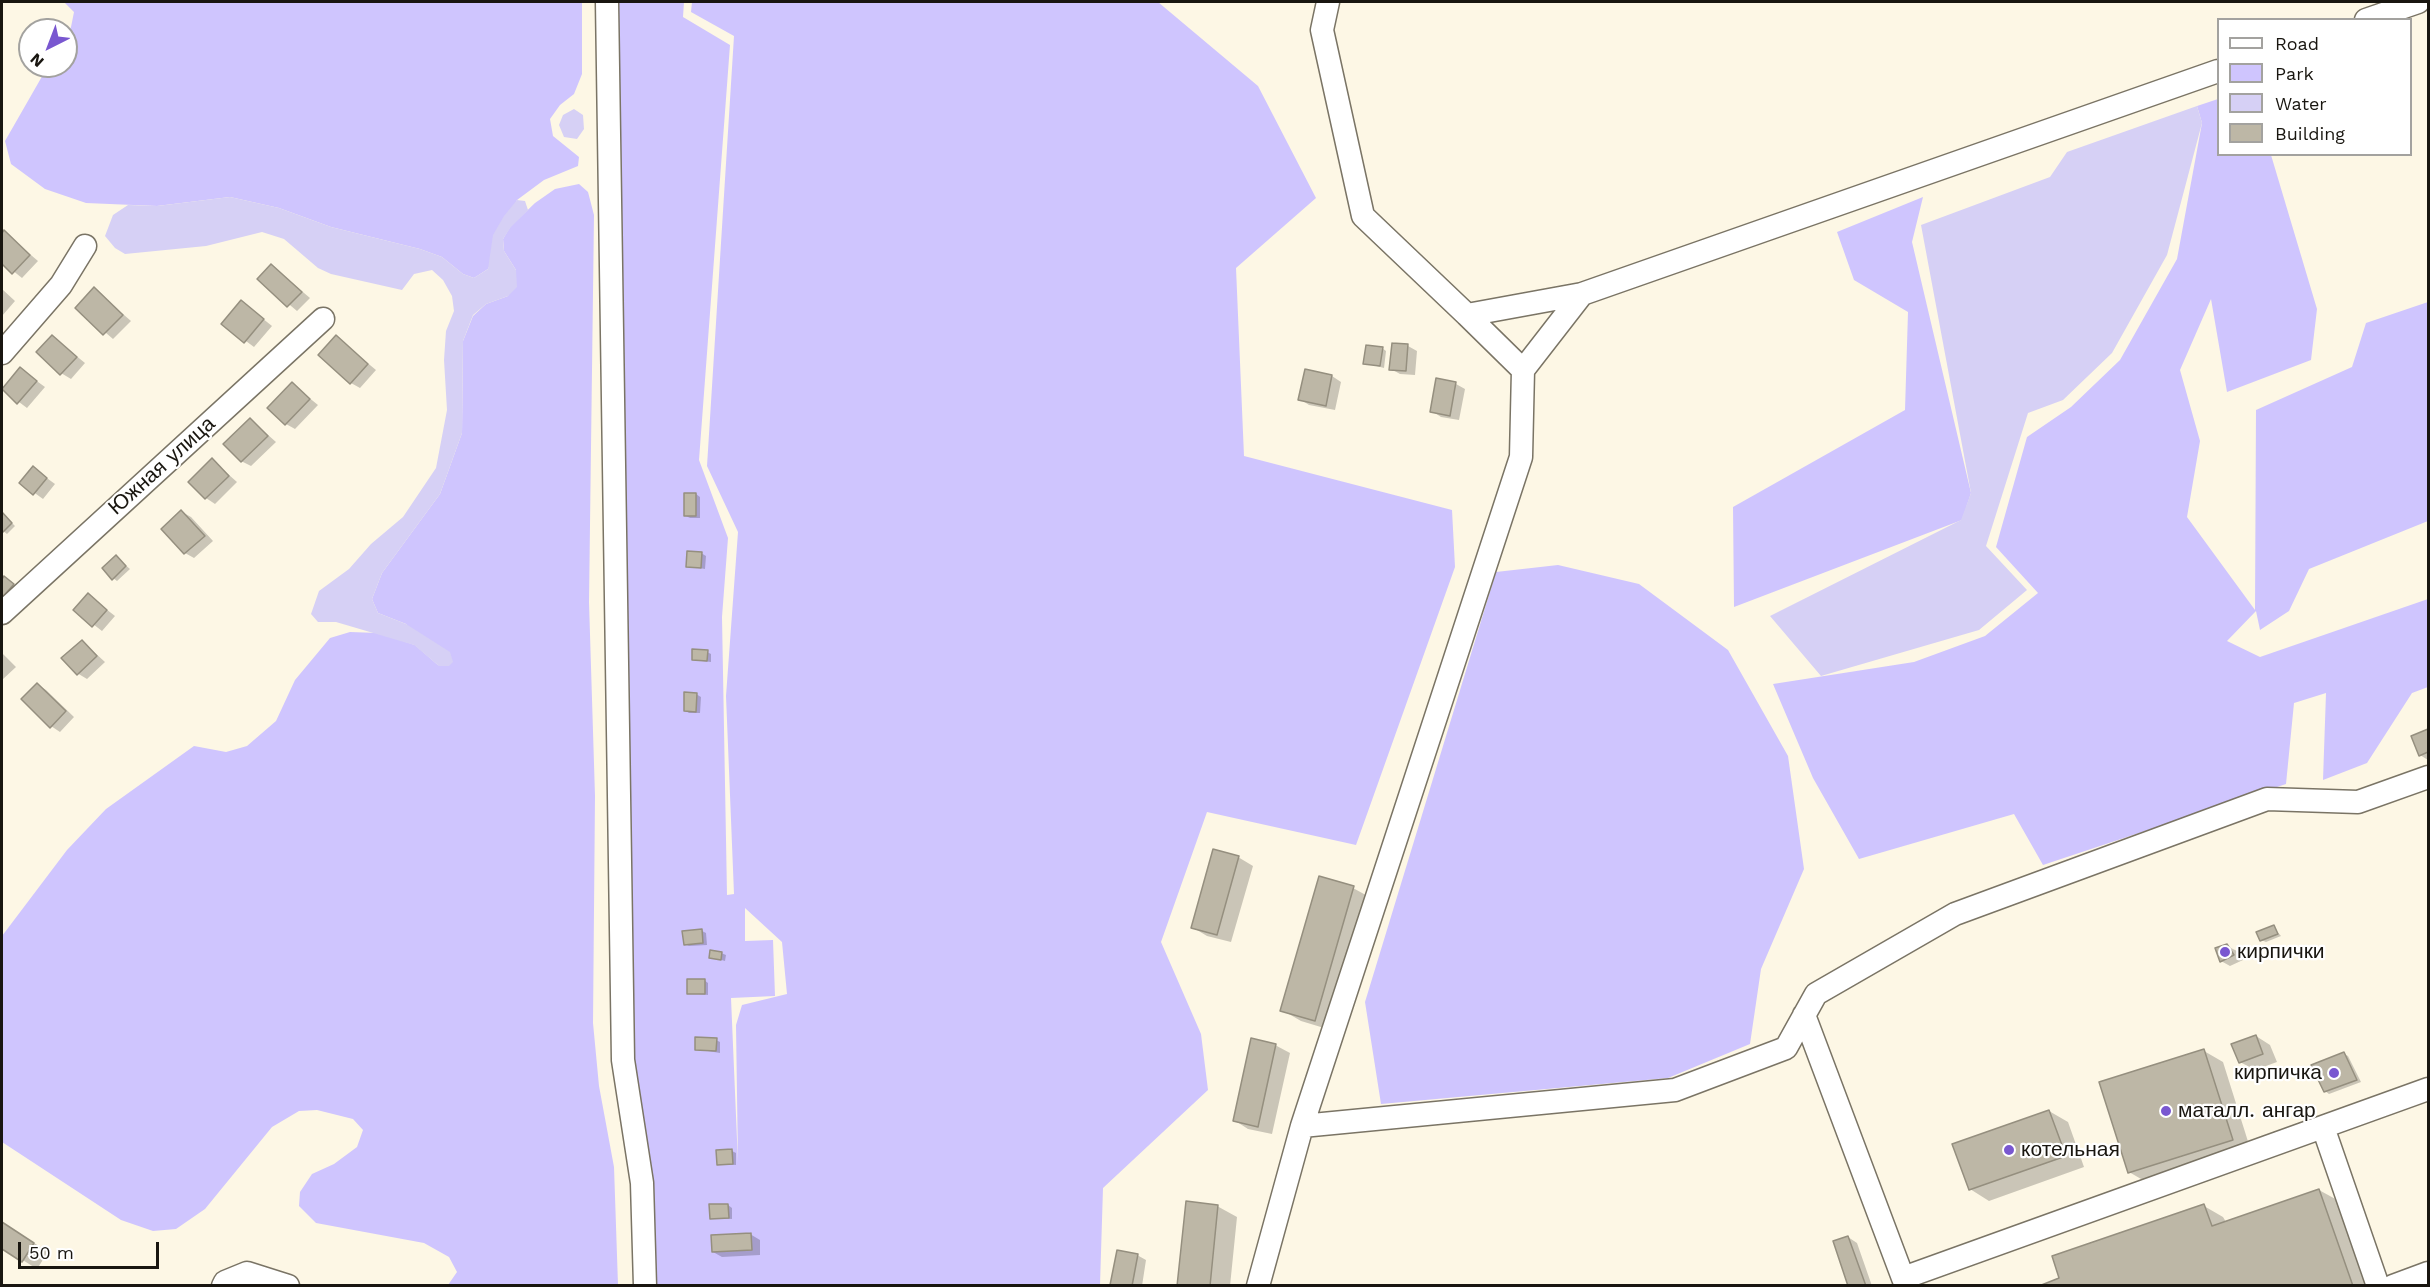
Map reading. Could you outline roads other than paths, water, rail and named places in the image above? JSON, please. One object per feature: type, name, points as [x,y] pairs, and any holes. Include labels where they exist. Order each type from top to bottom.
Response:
[{"type":"street","points":[[607,2],[623,1060],[642,1183],[645,1286]]},
{"type":"street","points":[[1328,2],[1322,30],[1363,216],[1523,370]]},
{"type":"street","points":[[2372,18],[2418,2]]},
{"type":"street","points":[[1467,315],[1582,294],[2217,71]]},
{"type":"street","points":[[2,353],[61,285],[85,246]]},
{"type":"street","points":[[1258,1286],[1302,1126],[1521,457],[1523,370],[1582,294]]},
{"type":"street","name":"Южная улица","points":[[2,614],[322,320]]},
{"type":"street","points":[[1302,1126],[1675,1090],[1786,1048],[1816,994],[1955,914],[2267,799],[2358,802],[2428,777]]},
{"type":"street","points":[[1804,1015],[1904,1282],[2428,1089]]},
{"type":"street","points":[[2323,1127],[2378,1286]]},
{"type":"street","points":[[223,1286],[225,1282],[247,1273],[288,1286]]},
{"type":"street","points":[[2393,1286],[2428,1273]]},
{"type":"water","points":[[2197,106],[2202,123],[2167,255],[2112,353],[2063,400],[2028,413],[1986,546],[2027,590],[1979,630],[1821,676],[1770,616],[1961,520],[1971,493],[1921,225],[2050,177],[2067,152]]},
{"type":"water","points":[[574,109],[583,115],[584,129],[577,139],[564,137],[559,125],[563,115]]},
{"type":"water","points":[[230,197],[279,208],[331,227],[420,249],[442,257],[463,274],[474,278],[488,269],[493,235],[504,216],[517,200],[525,201],[528,210],[503,239],[504,251],[516,270],[517,287],[508,296],[486,304],[473,315],[463,341],[462,433],[440,494],[382,573],[372,599],[378,613],[406,624],[450,652],[453,662],[449,666],[439,666],[414,645],[336,622],[318,622],[311,614],[319,591],[349,569],[371,544],[403,517],[436,468],[447,410],[444,360],[446,331],[454,311],[452,296],[443,280],[432,270],[414,274],[402,290],[331,274],[318,268],[284,239],[262,232],[206,246],[125,254],[115,248],[105,236],[113,215],[128,205],[157,206]]},
{"type":"place","name":"кирпички","points":[[2225,952]]},
{"type":"place","name":"кирпичка","points":[[2334,1073]]},
{"type":"place","name":"маталл. ангар","points":[[2166,1111]]},
{"type":"place","name":"котельная","points":[[2009,1150]]}]
